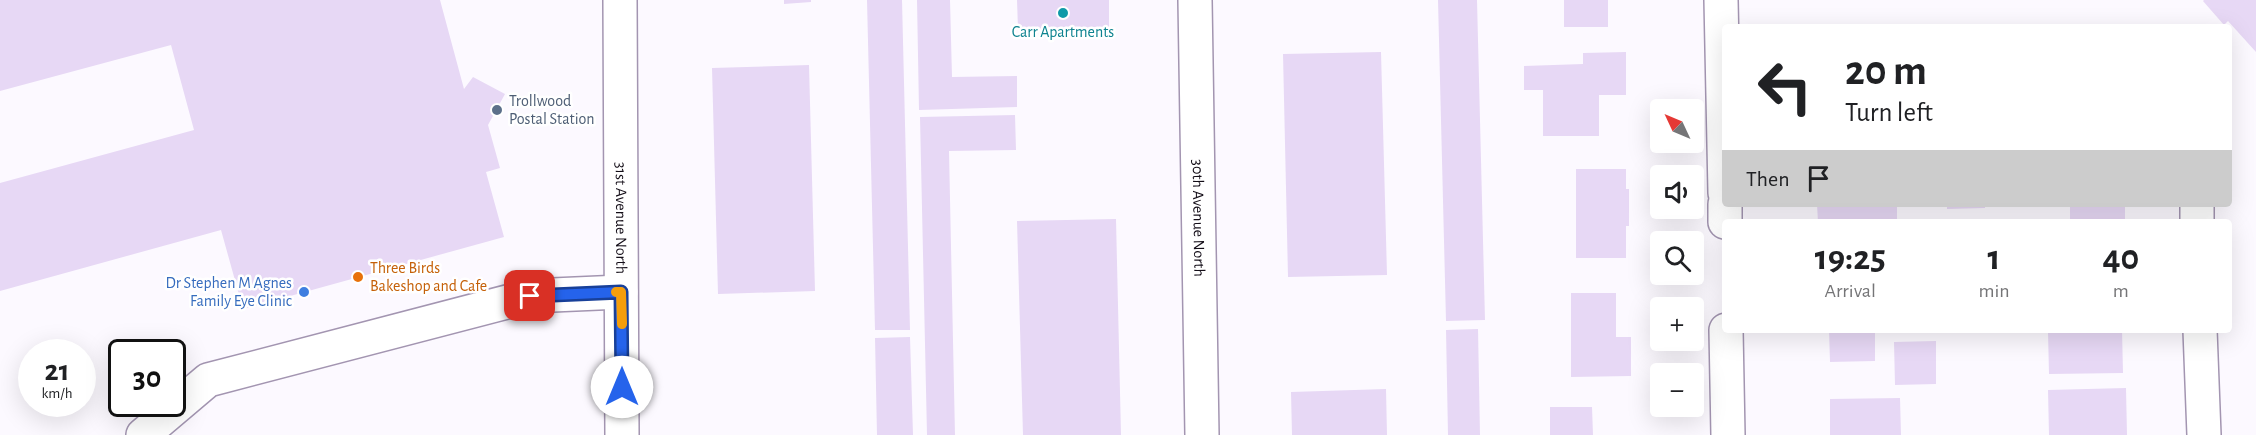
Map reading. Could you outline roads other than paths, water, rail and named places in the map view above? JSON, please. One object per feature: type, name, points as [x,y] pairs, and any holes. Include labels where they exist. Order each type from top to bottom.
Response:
[{"type":"street","name":"31st Avenue North","points":[[620,0],[622,435]]},
{"type":"street","name":"30th Avenue North","points":[[1195,0],[1202,435]]},
{"type":"street","points":[[1721,0],[1722,24]]},
{"type":"street","points":[[143,435],[208,380],[530,296],[621,292]]},
{"type":"street","points":[[1726,333],[1728,435]]},
{"type":"street","points":[[2200,333],[2204,435]]},
{"type":"place","name":"Carr Apartments","points":[[1063,13]]},
{"type":"place","name":"Trollwood Postal Station","points":[[497,110]]},
{"type":"place","name":"Three Birds Bakeshop and Cafe","points":[[358,277]]},
{"type":"place","name":"Dr Stephen M Agnes Family Eye Clinic","points":[[304,292]]}]
